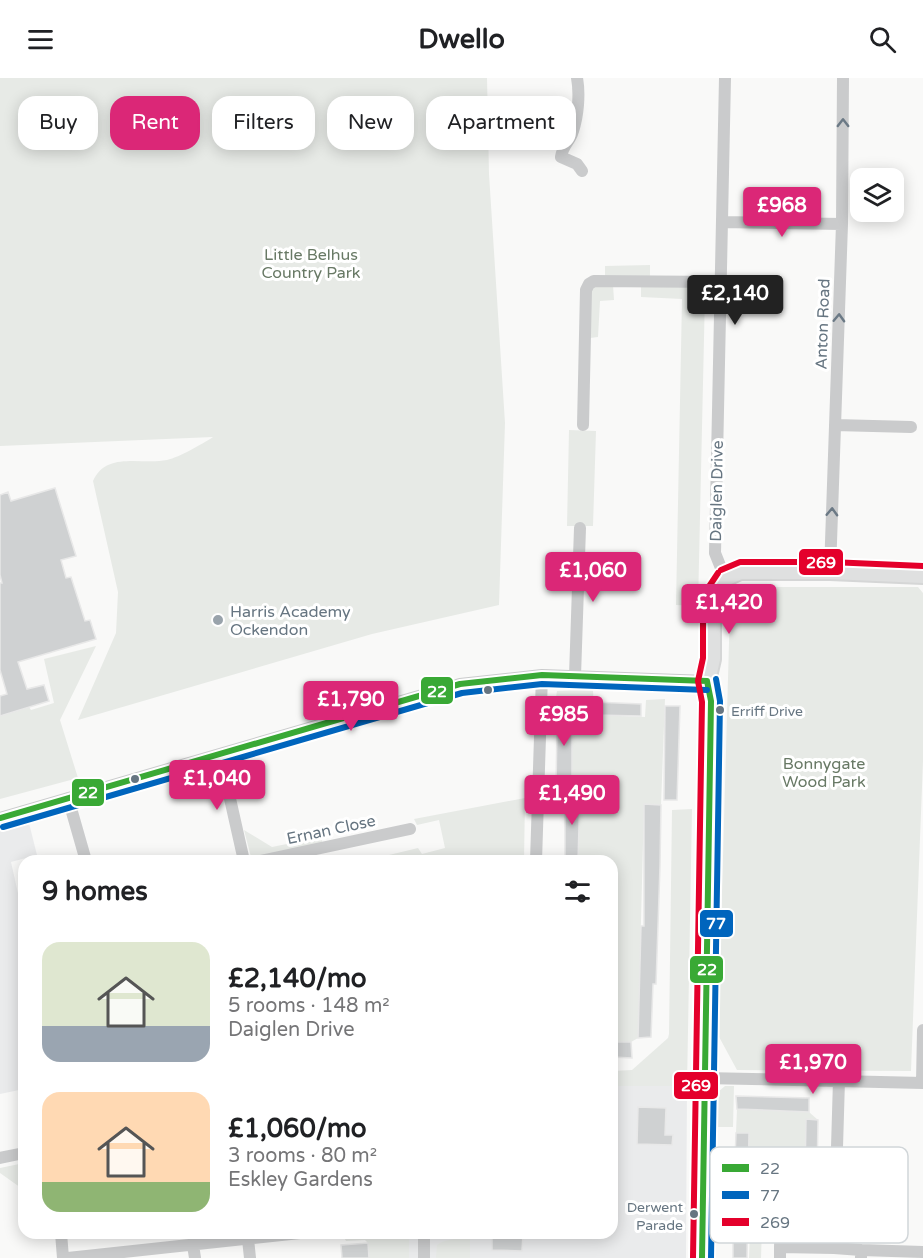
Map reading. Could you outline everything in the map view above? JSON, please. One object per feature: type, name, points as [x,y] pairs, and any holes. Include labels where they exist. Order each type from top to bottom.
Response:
[{"type":"street","points":[[577,78],[579,89],[573,133],[562,148],[561,157],[577,164],[582,171]]},
{"type":"street","name":"Daiglen Drive","points":[[725,78],[715,553],[725,578]]},
{"type":"street","name":"Anton Road","points":[[830,571],[842,224],[843,78]]},
{"type":"street","points":[[722,222],[842,224]]},
{"type":"street","points":[[582,425],[586,290],[589,284],[594,281],[721,282]]},
{"type":"street","points":[[835,425],[911,427]]},
{"type":"street","points":[[575,676],[580,528]]},
{"type":"street","points":[[702,1258],[711,701],[707,681],[712,659],[714,594],[725,578],[740,571],[923,574]]},
{"type":"street","points":[[0,818],[460,684],[542,675],[707,681]]},
{"type":"street","points":[[536,855],[542,675]]},
{"type":"street","points":[[220,754],[243,855]]},
{"type":"street","points":[[68,798],[84,855]]},
{"type":"street","name":"Ernan Close","points":[[288,855],[410,829]]},
{"type":"street","points":[[704,1078],[922,1083],[923,1030]]},
{"type":"street","points":[[837,1147],[839,1080]]},
{"type":"street","points":[[0,1158],[18,1154]]},
{"type":"street","points":[[61,1239],[63,1258]]},
{"type":"street","points":[[68,1258],[248,1239],[250,1258]]},
{"type":"street","points":[[424,1239],[424,1258]]},
{"type":"street","points":[[834,1243],[834,1248]]},
{"type":"street","points":[[193,1245],[195,1258]]},
{"type":"street","points":[[780,1253],[834,1248],[861,1254],[923,1252]]},
{"type":"shaded area","points":[[29,823],[37,855],[18,855],[18,860],[11,862],[18,893],[18,1090],[0,1094],[0,831]]},
{"type":"shaded area","points":[[618,1086],[687,1086],[686,1258],[409,1258],[409,1239],[618,1239]]},
{"type":"green space","name":"Little Belhus Country Park","points":[[0,78],[487,78],[487,96],[426,96],[426,150],[488,150],[505,423],[499,605],[372,634],[78,720],[116,633],[118,592],[93,481],[99,472],[115,462],[167,460],[213,437],[0,446]]},
{"type":"green space","points":[[650,265],[650,276],[605,276],[605,266]]},
{"type":"green space","points":[[596,285],[613,285],[614,300],[600,301],[598,337],[590,338],[591,291]]},
{"type":"green space","points":[[641,285],[700,286],[705,294],[698,606],[676,605],[682,299],[641,297]]},
{"type":"green space","points":[[569,430],[596,431],[593,526],[567,526]]},
{"type":"green space","name":"Bonnygate Wood Park","points":[[745,587],[918,587],[923,593],[923,761],[911,1071],[737,1070],[718,1035],[730,607]]},
{"type":"green space","points":[[96,646],[60,720],[78,778],[0,799],[0,714],[29,707],[31,710],[54,703],[44,659]]},
{"type":"green space","points":[[593,690],[594,715],[645,717],[646,700],[665,699],[661,805],[644,804],[638,1038],[631,1042],[618,1042],[618,855],[578,855],[580,792],[572,788],[572,730],[569,726],[569,704],[555,703],[557,691]]},
{"type":"green space","points":[[525,798],[524,855],[389,855],[418,848],[422,854],[445,848],[439,820],[417,825],[414,819]]},
{"type":"green space","points":[[692,809],[687,1086],[618,1086],[618,1071],[632,1070],[668,1038],[669,1034],[672,810]]},
{"type":"green space","points":[[244,830],[272,847],[321,837],[323,845],[279,855],[250,855]]},
{"type":"green space","points":[[725,1086],[734,1086],[733,1127],[718,1127],[718,1092]]},
{"type":"green space","points":[[737,1109],[809,1112],[818,1120],[806,1120],[806,1147],[749,1147],[749,1134],[736,1133]]},
{"type":"green space","points":[[18,1164],[18,1186],[0,1173],[0,1168]]},
{"type":"green space","points":[[345,1239],[409,1239],[409,1258],[369,1258],[368,1243],[365,1240],[346,1241]]},
{"type":"green space","points":[[470,1239],[470,1258],[436,1258],[437,1245],[444,1241]]},
{"type":"green space","points":[[750,1243],[761,1243],[761,1258],[749,1258]]},
{"type":"building","points":[[55,488],[76,556],[61,560],[66,578],[71,577],[85,621],[90,620],[96,639],[18,662],[27,689],[44,685],[49,701],[0,716],[0,696],[7,694],[0,670],[0,583],[2,583],[0,575],[0,495],[8,492],[11,501]]},
{"type":"building","points":[[594,702],[641,704],[641,716],[594,715]]},
{"type":"building","points":[[555,703],[569,704],[570,730],[572,730],[572,788],[556,788]]},
{"type":"building","points":[[665,706],[680,706],[677,800],[664,800]]},
{"type":"building","points":[[580,792],[578,855],[565,855],[565,793]]},
{"type":"building","points":[[644,804],[661,805],[660,866],[656,984],[653,984],[651,1037],[638,1038],[641,926],[644,926]]},
{"type":"building","points":[[618,1042],[631,1042],[632,1058],[618,1057]]},
{"type":"building","points":[[736,1096],[809,1098],[809,1112],[737,1109]]},
{"type":"building","points":[[638,1107],[666,1108],[665,1135],[673,1135],[672,1145],[637,1144]]},
{"type":"building","points":[[806,1119],[818,1120],[818,1147],[805,1147]]},
{"type":"building","points":[[736,1133],[749,1133],[749,1147],[735,1147]]},
{"type":"building","points":[[492,1239],[523,1239],[522,1251],[492,1250]]},
{"type":"building","points":[[368,1243],[369,1258],[342,1258],[341,1245]]},
{"type":"building","points":[[733,1243],[747,1243],[747,1258],[733,1258]]},
{"type":"transit line","name":"269","points":[[721,570],[740,562],[830,562],[923,566]]},
{"type":"transit line","name":"269","points":[[693,1258],[702,702],[698,681],[703,658],[703,605],[706,591],[718,573]]},
{"type":"transit line","name":"22","points":[[0,818],[460,684],[542,675],[707,681]]},
{"type":"transit line","name":"77","points":[[713,1147],[720,701],[716,679]]},
{"type":"transit line","name":"22","points":[[702,1258],[711,701],[707,681]]},
{"type":"transit line","name":"77","points":[[3,827],[462,693],[542,684],[707,690]]},
{"type":"transit line","name":"77","points":[[711,1243],[711,1258]]},
{"type":"place","name":"Harris Academy Ockendon","points":[[218,620]]},
{"type":"place","name":"Erriff Drive","points":[[720,710]]},
{"type":"place","name":"Derwent Parade","points":[[694,1214]]}]
